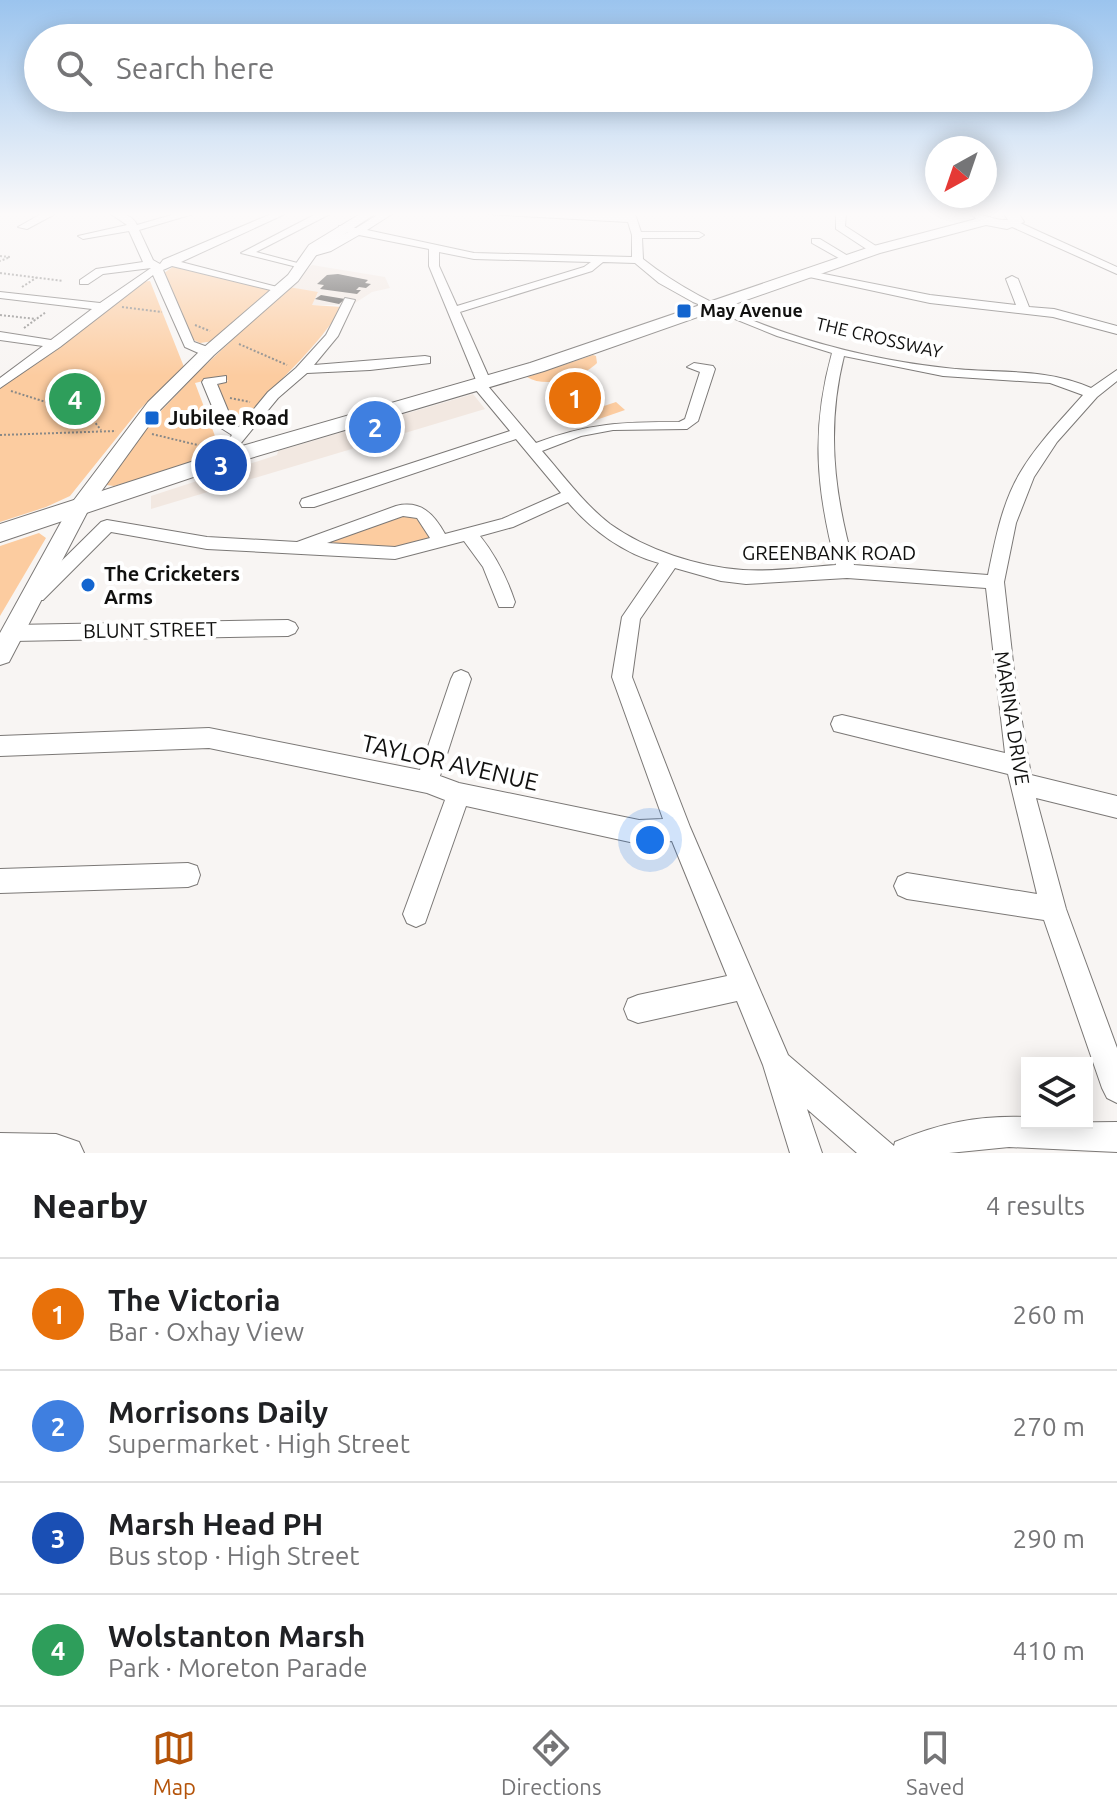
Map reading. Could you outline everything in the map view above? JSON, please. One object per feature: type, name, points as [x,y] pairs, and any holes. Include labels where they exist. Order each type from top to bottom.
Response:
[{"type":"highway","points":[[0,533],[236,455],[537,367],[820,268]]},
{"type":"main road","points":[[0,655],[81,504],[154,406],[299,268]]},
{"type":"street","points":[[84,282],[105,270],[125,268]]},
{"type":"street","points":[[1,386],[108,307],[154,268]]},
{"type":"street","points":[[158,268],[189,344],[208,352]]},
{"type":"street","points":[[177,268],[279,289]]},
{"type":"street","name":"GREENBANK ROAD","points":[[435,268],[481,383],[570,495],[604,528],[630,544],[670,562],[746,577],[847,571],[995,582]]},
{"type":"street","points":[[452,311],[589,268]]},
{"type":"street","points":[[645,268],[708,306]]},
{"type":"street","points":[[804,273],[930,299],[1023,307],[1117,330]]},
{"type":"street","points":[[1012,279],[1023,307]]},
{"type":"street","points":[[0,295],[108,307]]},
{"type":"street","points":[[236,455],[233,443],[265,404],[303,370],[332,336],[347,303]]},
{"type":"street","name":"THE CROSSWAY","points":[[708,306],[839,351],[915,369],[1064,382],[1092,394]]},
{"type":"street","points":[[4,340],[52,347]]},
{"type":"street","points":[[370,366],[373,356],[407,351]]},
{"type":"street","points":[[839,351],[832,374],[822,442],[832,519],[847,571]]},
{"type":"street","points":[[303,370],[425,360]]},
{"type":"street","points":[[308,503],[525,440],[613,426],[682,426],[691,421],[708,369],[694,367]]},
{"type":"street","name":"MARINA DRIVE","points":[[1117,374],[1092,394],[1052,439],[1026,476],[1008,523],[995,582],[1019,775],[1053,909],[1117,1088]]},
{"type":"street","points":[[221,379],[209,382],[214,396],[228,428],[241,433]]},
{"type":"street","points":[[107,526],[207,543],[395,553],[507,523],[570,495]]},
{"type":"street","points":[[301,546],[402,510],[424,513],[441,542]]},
{"type":"street","points":[[31,600],[122,514]]},
{"type":"street","points":[[468,534],[486,555],[499,579],[506,602]]},
{"type":"street","points":[[670,562],[631,617],[622,677],[679,829],[778,1065],[806,1153]]},
{"type":"street","name":"BLUNT STREET","points":[[13,633],[288,628]]},
{"type":"street","points":[[427,782],[461,679]]},
{"type":"street","points":[[842,724],[1117,807]]},
{"type":"street","name":"TAYLOR AVENUE","points":[[0,746],[209,738],[427,782],[459,794],[639,832],[679,829]]},
{"type":"street","points":[[416,914],[459,794]]},
{"type":"street","points":[[0,881],[188,875]]},
{"type":"street","points":[[907,886],[1053,909]]},
{"type":"street","points":[[638,1009],[743,986]]},
{"type":"street","points":[[778,1065],[881,1153]]},
{"type":"street","points":[[906,1153],[924,1143],[971,1132],[1117,1137]]},
{"type":"street","points":[[0,1148],[56,1149],[68,1153]]},
{"type":"path","points":[[0,273],[63,281]]},
{"type":"path","points":[[4,340],[60,302]]},
{"type":"path","points":[[108,307],[164,312],[177,318]]},
{"type":"path","points":[[0,315],[36,319]]},
{"type":"path","points":[[191,330],[187,322],[303,370]]},
{"type":"path","points":[[1,386],[90,416],[102,431]]},
{"type":"path","points":[[214,396],[265,404]]},
{"type":"path","points":[[74,417],[80,412]]},
{"type":"path","points":[[64,432],[68,429]]},
{"type":"path","points":[[114,441],[123,431]]},
{"type":"shaded area","points":[[171,268],[182,268],[270,291],[214,341],[200,343],[192,339],[164,273]]},
{"type":"shaded area","points":[[309,268],[329,268],[385,277],[390,288],[372,292],[352,305],[311,305],[318,293],[289,287]]},
{"type":"shaded area","points":[[150,281],[184,367],[139,410],[70,496],[0,522],[0,388],[141,282]]},
{"type":"shaded area","points":[[289,287],[318,292],[312,305],[342,307],[306,354],[240,425],[235,425],[217,385],[228,381],[224,376],[195,383],[218,444],[209,453],[184,467],[114,486],[106,485],[105,481],[143,430],[198,372]]},
{"type":"shaded area","points":[[593,355],[597,363],[564,380],[544,382],[527,377]]},
{"type":"shaded area","points":[[473,394],[485,409],[151,509],[151,496],[277,455],[278,451]]},
{"type":"shaded area","points":[[616,402],[625,410],[573,428],[565,419]]},
{"type":"shaded area","points":[[416,510],[441,542],[395,553],[301,546]]},
{"type":"shaded area","points":[[39,533],[46,538],[0,616],[0,546]]},
{"type":"building","points":[[327,275],[368,280],[365,283],[371,284],[366,288],[359,287],[356,290],[361,290],[357,294],[320,289],[324,285],[317,284]]},
{"type":"building","points":[[321,295],[345,299],[339,304],[315,299]]},
{"type":"building","points":[[598,383],[603,388],[595,390],[601,396],[594,399],[601,406],[583,412],[580,408],[570,412],[553,397]]},
{"type":"building","points":[[387,419],[392,427],[363,435],[358,427]]},
{"type":"place","name":"May Avenue","points":[[684,311]]},
{"type":"place","name":"The Victoria","points":[[575,398]]},
{"type":"place","name":"Wolstanton Marsh","points":[[75,399]]},
{"type":"place","name":"Jubilee Road","points":[[152,418]]},
{"type":"place","name":"Morrisons Daily","points":[[375,427]]},
{"type":"place","name":"Marsh Head PH","points":[[221,465]]},
{"type":"place","name":"The Cricketers Arms","points":[[88,585]]}]
